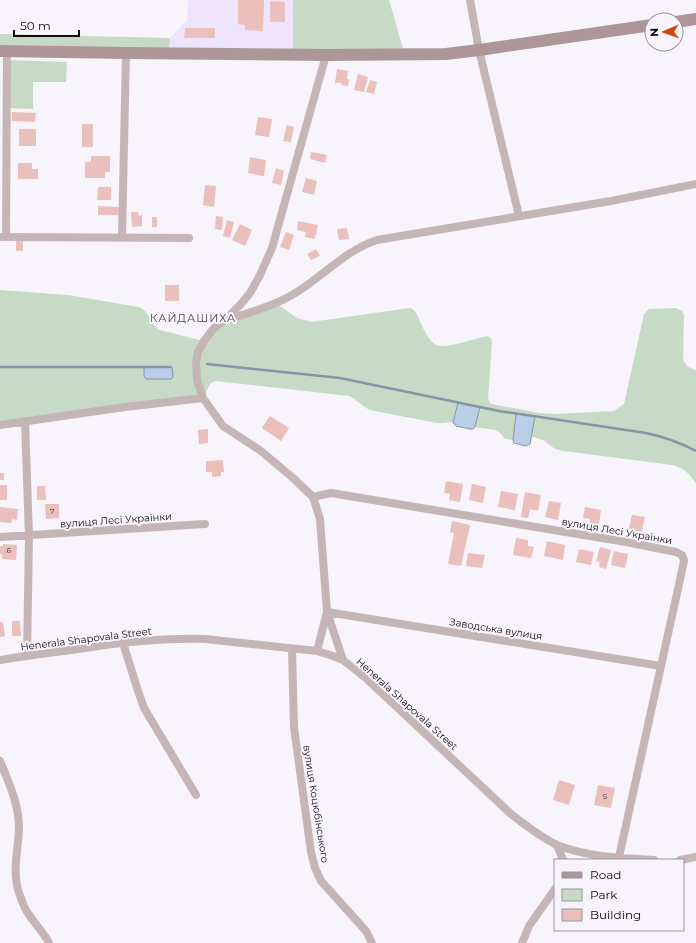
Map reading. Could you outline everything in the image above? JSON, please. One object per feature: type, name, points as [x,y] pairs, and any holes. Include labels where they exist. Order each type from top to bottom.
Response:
[{"type":"main road","points":[[684,21],[696,19]]},
{"type":"main road","points":[[3,51],[326,56],[446,54],[644,26]]},
{"type":"street","points":[[470,0],[479,50],[519,216]]},
{"type":"street","points":[[3,51],[3,237],[189,238]]},
{"type":"street","points":[[122,237],[126,53]]},
{"type":"street","points":[[326,56],[270,253],[250,293],[225,320],[214,328],[204,341],[198,352],[196,364],[197,380],[203,398],[223,426],[261,451],[313,497],[320,519],[327,612],[343,660]]},
{"type":"street","points":[[225,320],[270,306],[300,291],[351,252],[367,243],[385,238],[611,201],[696,184]]},
{"type":"street","points":[[0,425],[125,407],[203,398]]},
{"type":"street","points":[[25,422],[29,536],[27,656]]},
{"type":"street","name":"вулиця Лесі Українки","points":[[313,497],[331,494],[626,542],[676,552],[682,555],[684,560],[683,566],[619,857]]},
{"type":"street","name":"вулиця Лесі Українки","points":[[0,537],[205,524]]},
{"type":"street","points":[[317,651],[327,612]]},
{"type":"street","name":"Заводська вулиця","points":[[327,612],[661,666]]},
{"type":"street","name":"Henerala Shapovala Street","points":[[0,660],[123,643],[187,639],[205,639],[317,651],[343,660],[368,680],[511,814],[533,831],[557,845],[588,854],[642,859]]},
{"type":"street","points":[[123,643],[144,708],[196,796]]},
{"type":"street","name":"вулиця Коцюбінського","points":[[292,649],[294,727],[311,852],[315,868],[321,881],[366,931],[372,943]]},
{"type":"street","points":[[0,761],[10,784],[17,808],[18,828],[16,871],[19,892],[26,910],[49,943]]},
{"type":"street","points":[[557,845],[563,859]]},
{"type":"street","points":[[582,859],[588,854]]},
{"type":"street","points":[[684,859],[696,857]]},
{"type":"street","points":[[522,943],[529,926],[554,890]]},
{"type":"shaded area","points":[[188,0],[293,0],[293,55],[169,54],[170,38],[187,20]]},
{"type":"green space","points":[[293,0],[389,0],[405,55],[293,55]]},
{"type":"green space","points":[[0,34],[170,38],[169,54],[0,51]]},
{"type":"green space","points":[[7,60],[67,62],[66,82],[33,82],[33,109],[6,108]]},
{"type":"green space","points":[[0,290],[68,295],[139,307],[146,312],[154,325],[160,330],[203,341],[214,328],[276,303],[297,318],[311,322],[410,308],[416,312],[426,334],[436,345],[452,345],[488,336],[491,338],[488,399],[491,404],[540,413],[556,414],[614,411],[624,404],[644,314],[649,309],[676,308],[682,311],[684,315],[683,360],[688,367],[696,370],[696,483],[686,471],[672,465],[555,449],[543,440],[531,436],[534,416],[516,414],[513,440],[505,439],[495,430],[475,427],[480,407],[458,403],[453,422],[437,423],[370,410],[349,396],[215,381],[210,384],[203,398],[0,425]]},
{"type":"water","points":[[144,367],[172,367],[173,377],[171,379],[146,379],[144,376]]},
{"type":"water","points":[[458,403],[480,407],[475,427],[473,429],[456,426],[454,424],[453,422]]},
{"type":"water","points":[[516,414],[535,416],[530,444],[526,446],[514,443],[513,440]]},
{"type":"building","points":[[238,0],[264,0],[263,31],[245,30],[245,25],[238,24]]},
{"type":"building","points":[[270,1],[285,2],[285,22],[270,22]]},
{"type":"building","points":[[185,28],[215,28],[215,38],[184,38]]},
{"type":"building","points":[[337,69],[348,71],[348,86],[341,85],[342,83],[335,83]]},
{"type":"building","points":[[358,74],[368,77],[364,92],[354,90]]},
{"type":"building","points":[[370,80],[377,82],[374,94],[366,92]]},
{"type":"building","points":[[12,112],[36,113],[35,122],[12,121]]},
{"type":"building","points":[[258,117],[272,119],[269,137],[255,135]]},
{"type":"building","points":[[82,124],[93,124],[93,147],[82,147]]},
{"type":"building","points":[[287,125],[294,127],[291,142],[283,141]]},
{"type":"building","points":[[19,129],[36,129],[36,146],[19,146]]},
{"type":"building","points":[[311,152],[327,155],[325,163],[310,159]]},
{"type":"building","points":[[91,156],[110,156],[110,172],[105,172],[105,178],[85,178],[85,162],[91,162]]},
{"type":"building","points":[[250,157],[266,160],[264,176],[248,173]]},
{"type":"building","points":[[18,163],[32,163],[32,169],[18,169]]},
{"type":"building","points":[[276,168],[284,171],[281,185],[272,183]]},
{"type":"building","points":[[18,169],[38,169],[38,179],[18,179]]},
{"type":"building","points":[[306,178],[317,181],[314,195],[302,192]]},
{"type":"building","points":[[205,185],[216,186],[214,207],[203,205]]},
{"type":"building","points":[[98,187],[111,187],[111,200],[97,200]]},
{"type":"building","points":[[98,206],[119,207],[119,215],[98,215]]},
{"type":"building","points":[[131,212],[138,212],[139,216],[142,215],[142,226],[132,227]]},
{"type":"building","points":[[216,216],[223,217],[222,230],[215,229]]},
{"type":"building","points":[[152,217],[157,217],[157,227],[152,227]]},
{"type":"building","points":[[227,220],[234,222],[230,238],[223,236]]},
{"type":"building","points":[[298,221],[318,225],[315,239],[305,237],[306,232],[297,230]]},
{"type":"building","points":[[240,224],[252,230],[245,246],[232,240]]},
{"type":"building","points":[[347,228],[349,239],[339,240],[337,229]]},
{"type":"building","points":[[286,232],[294,235],[289,250],[280,247]]},
{"type":"building","points":[[16,241],[23,241],[23,251],[16,251]]},
{"type":"building","points":[[316,249],[320,256],[311,260],[307,254]]},
{"type":"building","points":[[165,285],[179,285],[179,301],[165,301]]},
{"type":"building","points":[[270,416],[289,428],[281,441],[262,428]]},
{"type":"building","points":[[208,429],[208,443],[199,444],[198,430]]},
{"type":"building","points":[[223,460],[224,472],[221,472],[221,476],[212,477],[212,472],[206,472],[206,461]]},
{"type":"building","points":[[0,473],[4,473],[4,480],[0,480]]},
{"type":"building","points":[[446,481],[463,484],[460,502],[449,500],[450,494],[444,493]]},
{"type":"building","points":[[472,484],[486,487],[483,503],[469,500]]},
{"type":"building","points":[[0,485],[7,485],[7,500],[0,500]]},
{"type":"building","points":[[37,486],[45,486],[46,500],[37,500]]},
{"type":"building","points":[[501,491],[518,494],[515,510],[498,507]]},
{"type":"building","points":[[525,492],[541,495],[538,511],[530,509],[528,518],[521,517]]},
{"type":"building","points":[[549,501],[561,503],[558,520],[545,517]]},
{"type":"building","points":[[45,504],[59,504],[59,518],[46,519]]},
{"type":"building","points":[[0,507],[18,509],[17,520],[12,519],[11,523],[0,522]]},
{"type":"building","points":[[585,507],[601,510],[598,531],[588,529],[590,519],[583,518]]},
{"type":"building","points":[[632,515],[645,517],[641,535],[628,532]]},
{"type":"building","points":[[452,521],[470,525],[461,566],[448,564],[454,533],[450,532]]},
{"type":"building","points":[[516,538],[528,540],[528,546],[534,547],[531,558],[513,555]]},
{"type":"building","points":[[547,541],[565,545],[563,560],[544,556]]},
{"type":"building","points":[[3,544],[17,545],[16,560],[2,559],[2,554],[0,554],[0,546],[3,546]]},
{"type":"building","points":[[600,547],[611,550],[606,569],[599,567],[600,562],[596,561]]},
{"type":"building","points":[[579,549],[594,552],[591,565],[576,562]]},
{"type":"building","points":[[614,551],[628,554],[625,568],[611,565]]},
{"type":"building","points":[[468,553],[485,555],[482,568],[466,566]]},
{"type":"building","points":[[12,621],[20,621],[21,636],[12,636]]},
{"type":"building","points":[[0,622],[3,622],[5,636],[0,637]]},
{"type":"building","points":[[559,780],[575,785],[569,805],[553,800]]},
{"type":"building","points":[[598,785],[615,788],[611,808],[594,805]]},
{"type":"waterway","points":[[207,364],[340,378],[499,411],[646,433],[672,440],[696,451]]},
{"type":"waterway","points":[[0,367],[170,367]]},
{"type":"district","name":"КАЙДАШИХА","points":[[193,318]]}]
